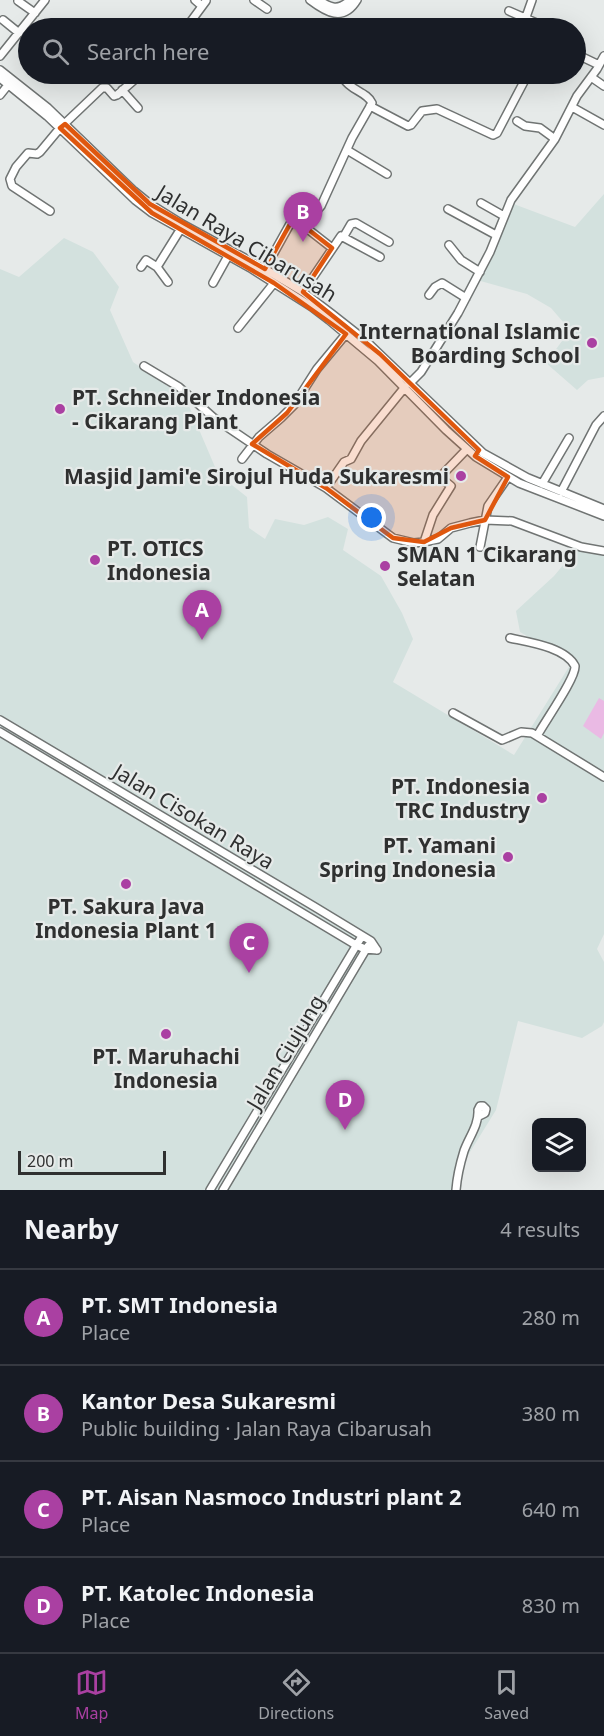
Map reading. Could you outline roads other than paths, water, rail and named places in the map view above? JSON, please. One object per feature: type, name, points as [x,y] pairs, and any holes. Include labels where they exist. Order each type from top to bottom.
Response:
[{"type":"street","points":[[31,18],[45,0]]},
{"type":"street","points":[[194,18],[204,4],[195,0]]},
{"type":"street","points":[[254,0],[267,9]]},
{"type":"street","points":[[310,0],[322,10],[336,14],[347,11],[357,0]]},
{"type":"street","points":[[318,0],[336,8],[350,0]]},
{"type":"street","points":[[509,11],[526,17],[532,0]]},
{"type":"street","points":[[18,1],[35,13]]},
{"type":"street","points":[[3,20],[18,32]]},
{"type":"street","points":[[0,56],[18,34]]},
{"type":"street","points":[[326,488],[344,462],[351,459],[361,441],[407,385],[421,372],[453,323],[480,272],[515,194],[555,139],[604,56]]},
{"type":"street","points":[[586,59],[600,65]]},
{"type":"street","name":"Jalan Raya Cibarusah","points":[[0,70],[144,199],[176,220],[265,269],[275,281],[346,334],[407,385],[477,453],[505,472],[604,516]]},
{"type":"street","points":[[591,77],[604,86]]},
{"type":"street","name":"Jalan Raya Cibarusah","points":[[0,78],[62,126],[135,200],[159,218],[275,281],[303,292],[365,340],[467,449],[477,453]]},
{"type":"street","points":[[50,211],[12,186],[10,179],[23,157],[29,153],[37,154],[62,126],[102,88],[108,88],[114,96],[129,84]]},
{"type":"street","points":[[265,269],[290,224],[314,214],[321,206],[372,103],[370,98],[348,84]]},
{"type":"street","points":[[370,106],[408,126],[422,111],[435,109],[493,135],[497,133],[523,84]]},
{"type":"street","points":[[0,95],[8,85]]},
{"type":"street","points":[[122,90],[138,108]]},
{"type":"street","points":[[572,107],[604,125]]},
{"type":"street","points":[[517,122],[525,126],[540,128],[555,139]]},
{"type":"street","points":[[347,150],[387,174]]},
{"type":"street","points":[[481,203],[504,216]]},
{"type":"street","points":[[448,208],[496,235]]},
{"type":"street","points":[[304,218],[309,230],[332,248]]},
{"type":"street","points":[[303,292],[351,224],[356,223],[389,242]]},
{"type":"street","points":[[157,267],[180,230]]},
{"type":"street","points":[[344,236],[380,257]]},
{"type":"street","points":[[449,245],[461,260],[480,272]]},
{"type":"street","points":[[213,283],[228,256]]},
{"type":"street","points":[[141,267],[147,260],[157,267],[168,282]]},
{"type":"street","points":[[238,327],[275,281]]},
{"type":"street","points":[[429,295],[435,287],[442,283],[466,298]]},
{"type":"street","points":[[242,459],[252,444],[287,413],[317,369],[346,334]]},
{"type":"street","points":[[144,366],[179,387],[214,418],[252,444],[326,488],[393,538],[414,543],[424,542],[438,539],[451,528],[484,520],[512,521],[581,547],[604,551]]},
{"type":"street","points":[[561,492],[596,425],[604,416]]},
{"type":"street","points":[[542,484],[569,438]]},
{"type":"street","points":[[424,542],[433,515],[451,486],[440,477],[467,449]]},
{"type":"street","points":[[480,547],[484,520],[490,502],[505,472]]},
{"type":"street","name":"Jalan Raya Cibarusah","points":[[505,472],[604,509]]},
{"type":"street","points":[[510,638],[540,644],[569,658],[575,666],[573,678],[537,736]]},
{"type":"street","points":[[453,713],[502,740],[521,732],[537,736],[604,777]]},
{"type":"street","name":"Jalan Cisokan Raya","points":[[0,720],[371,941],[377,951],[356,945],[0,732]]},
{"type":"street","points":[[210,1190],[362,936]]},
{"type":"street","name":"Jalan Ciujung","points":[[223,1190],[371,941]]},
{"type":"street","points":[[456,1190],[464,1151],[478,1116]]},
{"type":"place","name":"Kantor Desa Sukaresmi","points":[[303,242]]},
{"type":"place","name":"International Islamic Boarding School","points":[[592,343]]},
{"type":"place","name":"PT. Schneider Indonesia - Cikarang Plant","points":[[60,409]]},
{"type":"place","name":"Masjid Jami'e Sirojul Huda Sukaresmi","points":[[461,476]]},
{"type":"place","name":"PT. OTICS Indonesia","points":[[95,560]]},
{"type":"place","name":"SMAN 1 Cikarang Selatan","points":[[385,566]]},
{"type":"place","name":"PT. SMT Indonesia","points":[[202,640]]},
{"type":"place","name":"PT. Indonesia TRC Industry","points":[[542,798]]},
{"type":"place","name":"PT. Yamani Spring Indonesia","points":[[508,857]]},
{"type":"place","name":"PT. Sakura Java Indonesia Plant 1","points":[[126,884]]},
{"type":"place","name":"PT. Aisan Nasmoco Industri plant 2","points":[[249,973]]},
{"type":"place","name":"PT. Maruhachi Indonesia","points":[[166,1034]]},
{"type":"place","name":"PT. Katolec Indonesia","points":[[345,1130]]}]
